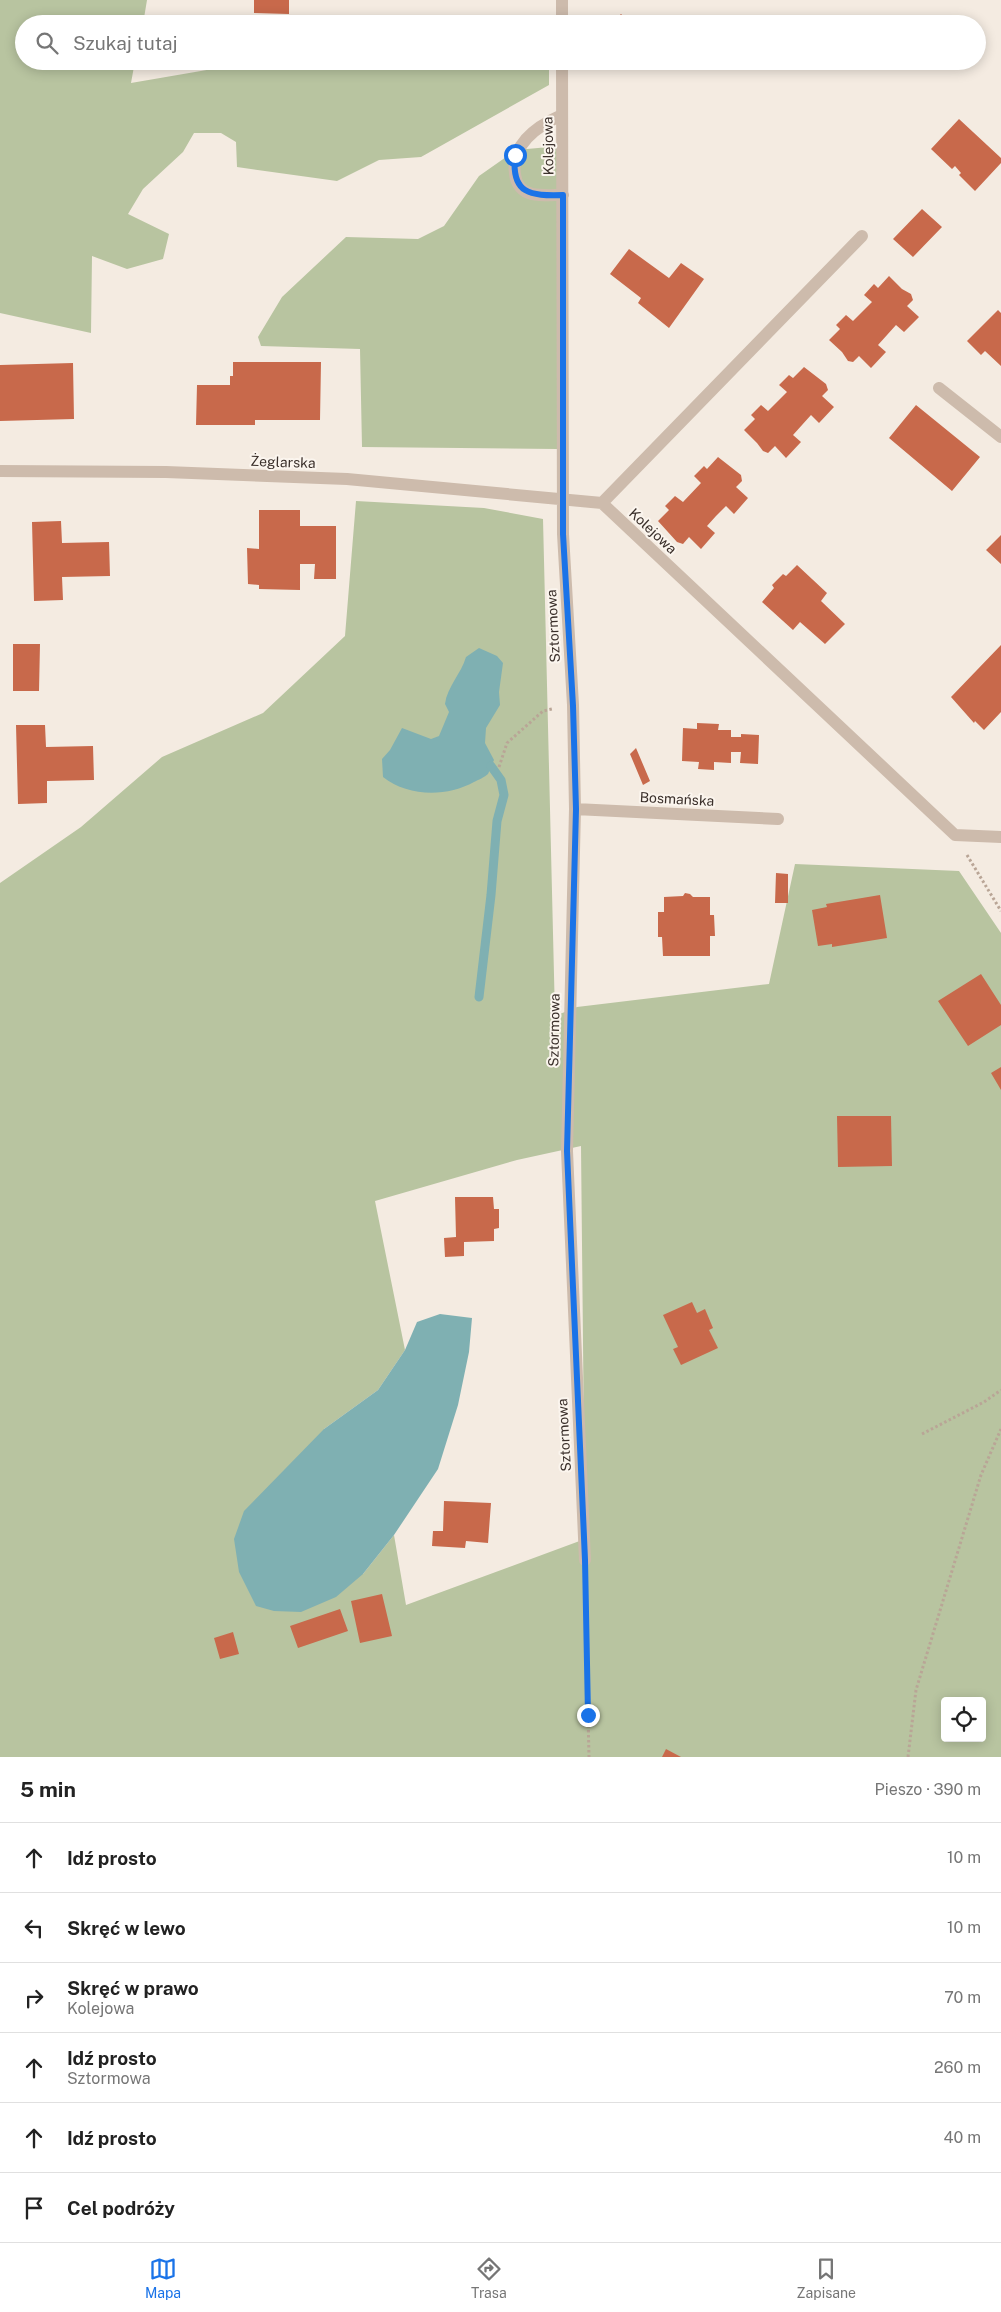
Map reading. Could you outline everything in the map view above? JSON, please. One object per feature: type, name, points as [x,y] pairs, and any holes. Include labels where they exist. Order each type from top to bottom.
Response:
[{"type":"street","points":[[562,0],[562,15]]},
{"type":"street","name":"Kolejowa","points":[[562,70],[564,500]]},
{"type":"street","points":[[562,114],[547,122],[521,145],[515,155],[514,166],[515,178],[519,186],[525,191],[545,196],[563,195]]},
{"type":"street","points":[[602,503],[862,236]]},
{"type":"street","points":[[940,388],[1001,437]]},
{"type":"street","name":"Żeglarska","points":[[0,471],[166,472],[347,479],[602,503]]},
{"type":"street","name":"Sztormowa","points":[[564,500],[563,534],[573,706],[576,809],[567,1151],[585,1560]]},
{"type":"street","name":"Kolejowa","points":[[602,503],[954,835]]},
{"type":"street","name":"Bosmańska","points":[[576,809],[778,818]]},
{"type":"street","points":[[954,835],[1001,837]]},
{"type":"path","points":[[499,767],[507,743],[526,725],[543,711],[573,706]]},
{"type":"path","points":[[954,835],[1001,911]]},
{"type":"path","points":[[922,1434],[984,1402],[1001,1390]]},
{"type":"path","points":[[908,1757],[916,1690],[981,1475],[1001,1429]]},
{"type":"path","points":[[585,1560],[589,1757]]},
{"type":"green space","points":[[0,0],[147,0],[144,15],[15,15],[15,70],[133,70],[131,83],[207,70],[549,70],[549,85],[421,157],[379,160],[337,181],[237,167],[236,142],[221,133],[194,133],[183,152],[143,189],[128,214],[169,234],[163,259],[127,269],[92,256],[91,333],[0,313]]},
{"type":"green space","points":[[560,146],[557,449],[362,447],[360,349],[261,346],[258,337],[282,297],[346,237],[418,239],[444,226],[479,176],[516,150]]},
{"type":"green space","points":[[356,501],[484,508],[543,519],[555,1016],[577,1007],[769,984],[795,864],[959,871],[1001,933],[1001,1757],[0,1757],[0,883],[81,827],[162,757],[263,713],[345,636]],"holes":[[[581,1146],[585,1539],[406,1605],[394,1535],[363,1574],[324,1429],[378,1390],[405,1350],[375,1201],[517,1160]]]},
{"type":"water","points":[[479,648],[497,656],[503,663],[499,692],[500,705],[486,728],[485,743],[494,760],[488,774],[463,787],[440,792],[416,791],[393,784],[383,777],[382,759],[390,750],[402,728],[431,739],[439,736],[449,712],[445,704],[448,692],[466,657]]},
{"type":"water","points":[[440,1314],[472,1318],[469,1352],[458,1405],[438,1469],[394,1535],[363,1574],[336,1597],[301,1612],[274,1611],[256,1606],[239,1572],[234,1539],[244,1511],[324,1429],[378,1390],[405,1350],[417,1322]]},
{"type":"building","points":[[254,0],[289,0],[289,14],[254,13]]},
{"type":"building","points":[[959,119],[1001,158],[1001,163],[975,191],[959,175],[961,173],[955,166],[952,169],[931,149]]},
{"type":"building","points":[[922,209],[942,227],[913,257],[893,239]]},
{"type":"building","points":[[629,249],[669,278],[681,263],[704,279],[669,328],[638,303],[641,298],[610,274]]},
{"type":"building","points":[[889,276],[902,289],[911,294],[913,300],[907,306],[919,317],[904,332],[896,325],[878,345],[886,352],[871,368],[859,356],[853,362],[848,361],[842,352],[829,340],[840,329],[836,325],[846,315],[853,321],[872,302],[864,295],[874,284],[878,288]]},
{"type":"building","points":[[998,310],[1001,313],[1001,366],[985,351],[981,355],[967,341]]},
{"type":"building","points":[[233,362],[321,362],[320,420],[255,420],[255,425],[196,425],[197,385],[230,385],[230,376],[233,376]]},
{"type":"building","points":[[73,363],[74,419],[0,421],[0,365]]},
{"type":"building","points":[[804,367],[826,384],[828,390],[822,396],[834,407],[819,423],[811,415],[793,435],[801,442],[786,458],[775,446],[768,453],[763,451],[744,430],[755,419],[751,415],[761,405],[768,411],[787,392],[779,385],[789,375],[793,378]]},
{"type":"building","points":[[916,405],[980,457],[952,491],[889,438]]},
{"type":"building","points":[[718,457],[741,475],[742,481],[736,487],[748,498],[734,514],[726,506],[716,516],[707,526],[715,533],[701,549],[689,537],[683,544],[677,542],[658,521],[669,510],[665,506],[675,496],[683,502],[701,483],[694,476],[704,466],[707,469]]},
{"type":"building","points":[[259,510],[300,510],[300,526],[336,526],[336,579],[314,579],[315,564],[300,564],[300,590],[259,589],[259,585],[248,584],[247,548],[259,549]]},
{"type":"building","points":[[61,521],[62,543],[109,542],[110,576],[62,577],[63,600],[34,601],[32,522]]},
{"type":"building","points":[[1001,535],[1001,564],[986,550]]},
{"type":"building","points":[[797,565],[827,593],[821,601],[845,624],[825,644],[800,622],[793,630],[762,602],[774,588],[772,585],[783,574],[786,576]]},
{"type":"building","points":[[13,644],[40,644],[39,691],[13,691]]},
{"type":"building","points":[[1001,645],[1001,712],[984,730],[975,721],[974,723],[951,697]]},
{"type":"building","points":[[697,723],[719,724],[718,730],[731,730],[731,737],[741,737],[741,734],[759,735],[758,764],[740,763],[741,752],[731,752],[731,763],[714,762],[714,770],[698,769],[699,762],[682,761],[683,728],[697,729]]},
{"type":"building","points":[[16,725],[45,725],[46,747],[93,746],[94,780],[47,781],[47,803],[18,804]]},
{"type":"building","points":[[636,748],[650,781],[643,785],[630,754]]},
{"type":"building","points":[[776,873],[788,874],[788,903],[775,903]]},
{"type":"building","points":[[685,893],[693,897],[710,897],[710,915],[714,915],[715,936],[710,936],[710,956],[663,956],[662,937],[658,937],[658,912],[664,912],[664,897],[683,896]]},
{"type":"building","points":[[880,895],[887,938],[832,947],[832,944],[818,946],[812,910],[827,907],[826,904]]},
{"type":"building","points":[[981,974],[1001,1005],[1001,1025],[968,1046],[938,1001]]},
{"type":"building","points":[[1001,1067],[1001,1090],[991,1073]]},
{"type":"building","points":[[837,1116],[891,1116],[892,1166],[838,1167]]},
{"type":"building","points":[[455,1197],[493,1197],[494,1209],[499,1209],[499,1228],[494,1229],[494,1241],[464,1242],[464,1256],[445,1257],[444,1238],[456,1237]]},
{"type":"building","points":[[692,1302],[697,1313],[705,1309],[713,1328],[709,1330],[718,1348],[681,1365],[673,1349],[678,1347],[663,1315]]},
{"type":"building","points":[[444,1501],[491,1503],[488,1543],[466,1541],[465,1548],[432,1546],[433,1531],[443,1531]]},
{"type":"building","points":[[382,1594],[392,1636],[360,1643],[351,1601]]},
{"type":"building","points":[[340,1609],[348,1631],[298,1648],[290,1626]]},
{"type":"building","points":[[233,1632],[239,1654],[220,1659],[214,1638]]},
{"type":"building","points":[[666,1749],[681,1757],[662,1757]]},
{"type":"waterway","points":[[479,997],[491,895],[497,821],[504,795],[501,780],[491,766]]},
{"type":"route","points":[[515,155],[515,178],[519,186],[530,194],[545,196],[563,195],[563,534],[573,706],[576,809],[567,1151],[585,1560],[588,1715]]}]
